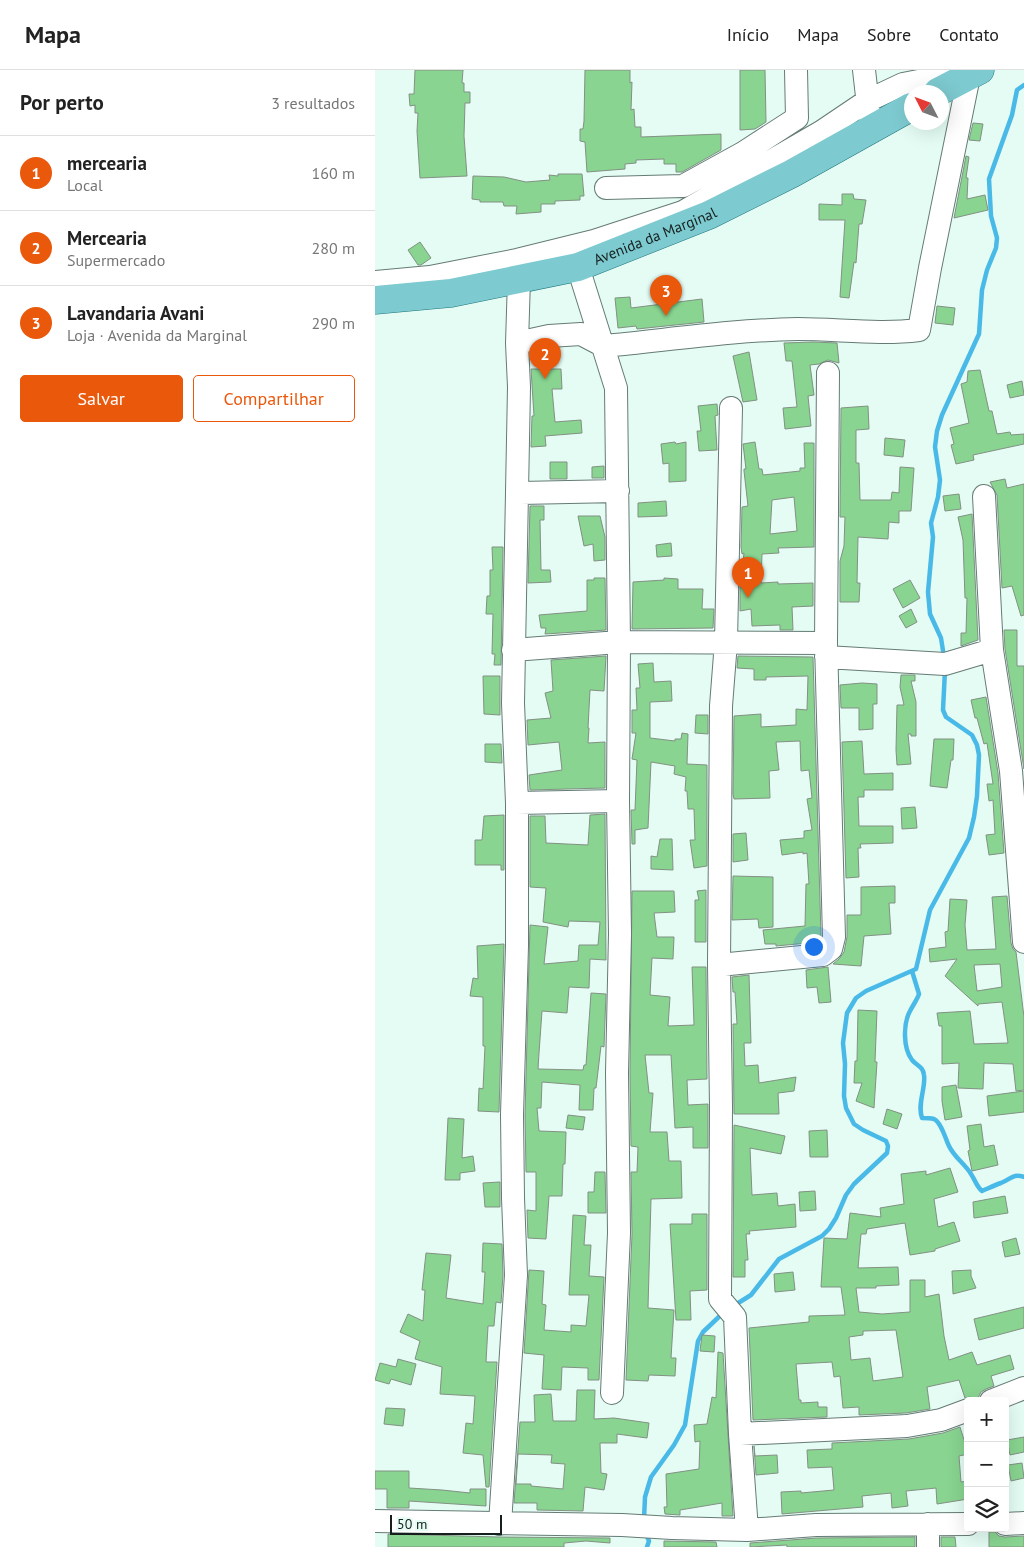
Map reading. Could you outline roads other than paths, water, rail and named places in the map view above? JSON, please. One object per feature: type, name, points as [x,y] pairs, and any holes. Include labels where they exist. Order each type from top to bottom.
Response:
[{"type":"main road","points":[[949,85],[969,72]]},
{"type":"main road","name":"Avenida da Marginal","points":[[375,300],[451,293],[578,267],[709,214],[791,174],[904,111]]},
{"type":"street","points":[[607,188],[683,186],[743,153],[797,118],[796,70]]},
{"type":"street","points":[[864,70],[871,131]]},
{"type":"street","points":[[375,282],[430,277],[517,260],[594,241],[683,212],[821,132],[867,101],[903,84],[969,72],[919,330],[906,332],[866,332],[797,329],[604,346],[581,334],[549,336],[517,343]]},
{"type":"street","points":[[578,267],[617,388],[620,934],[617,1073],[619,1233],[612,1393]]},
{"type":"street","points":[[500,1524],[516,1275],[512,1115],[517,946],[517,804],[513,650],[519,387],[517,343],[519,278]]},
{"type":"street","points":[[719,965],[823,955],[831,948],[834,937],[826,650],[828,373]]},
{"type":"street","points":[[731,408],[726,642],[721,706],[719,965],[721,1107],[720,1299],[735,1317],[740,1434],[747,1530]]},
{"type":"street","points":[[517,492],[618,492]]},
{"type":"street","points":[[984,496],[992,650],[1011,771],[1024,942]]},
{"type":"street","points":[[513,650],[619,642],[726,642],[826,650],[945,664],[992,650]]},
{"type":"street","points":[[517,804],[618,800]]},
{"type":"street","points":[[1001,1397],[1024,1388]]},
{"type":"street","points":[[740,1434],[907,1426],[941,1420],[964,1411]]},
{"type":"street","points":[[375,1521],[622,1525],[747,1530],[779,1537],[816,1525],[964,1524]]},
{"type":"street","points":[[1009,1524],[1024,1523]]},
{"type":"street","points":[[928,1524],[928,1547]]},
{"type":"waterway","points":[[944,657],[941,638],[930,614],[928,592],[933,537],[931,523],[938,497],[940,480],[935,447],[937,431],[942,415],[979,334],[982,290],[987,270],[996,248],[997,238],[991,216],[989,179],[1012,115],[1017,90],[1024,85]]},
{"type":"waterway","points":[[735,1305],[751,1295],[779,1259],[822,1236],[836,1218],[846,1195],[854,1184],[887,1153],[888,1146],[886,1141],[854,1124],[846,1108],[843,1043],[847,1013],[856,998],[866,991],[916,969],[930,910],[969,838],[977,796],[979,755],[972,735],[946,717],[943,710],[945,670]]},
{"type":"waterway","points":[[912,971],[919,994],[908,1016],[905,1036],[909,1055],[923,1072],[924,1080],[920,1107],[922,1118],[937,1121],[951,1150],[969,1170],[982,1191],[1015,1176],[1024,1177]]},
{"type":"waterway","points":[[644,1519],[645,1497],[651,1477],[674,1445],[685,1425],[698,1341],[703,1332],[724,1312]]},
{"type":"waterway","points":[[646,1534],[649,1541],[647,1547]]},
{"type":"place","name":"Lavandaria Avani","points":[[666,316]]},
{"type":"place","name":"Mercearia","points":[[545,379]]},
{"type":"place","name":"mercearia","points":[[748,598]]}]
